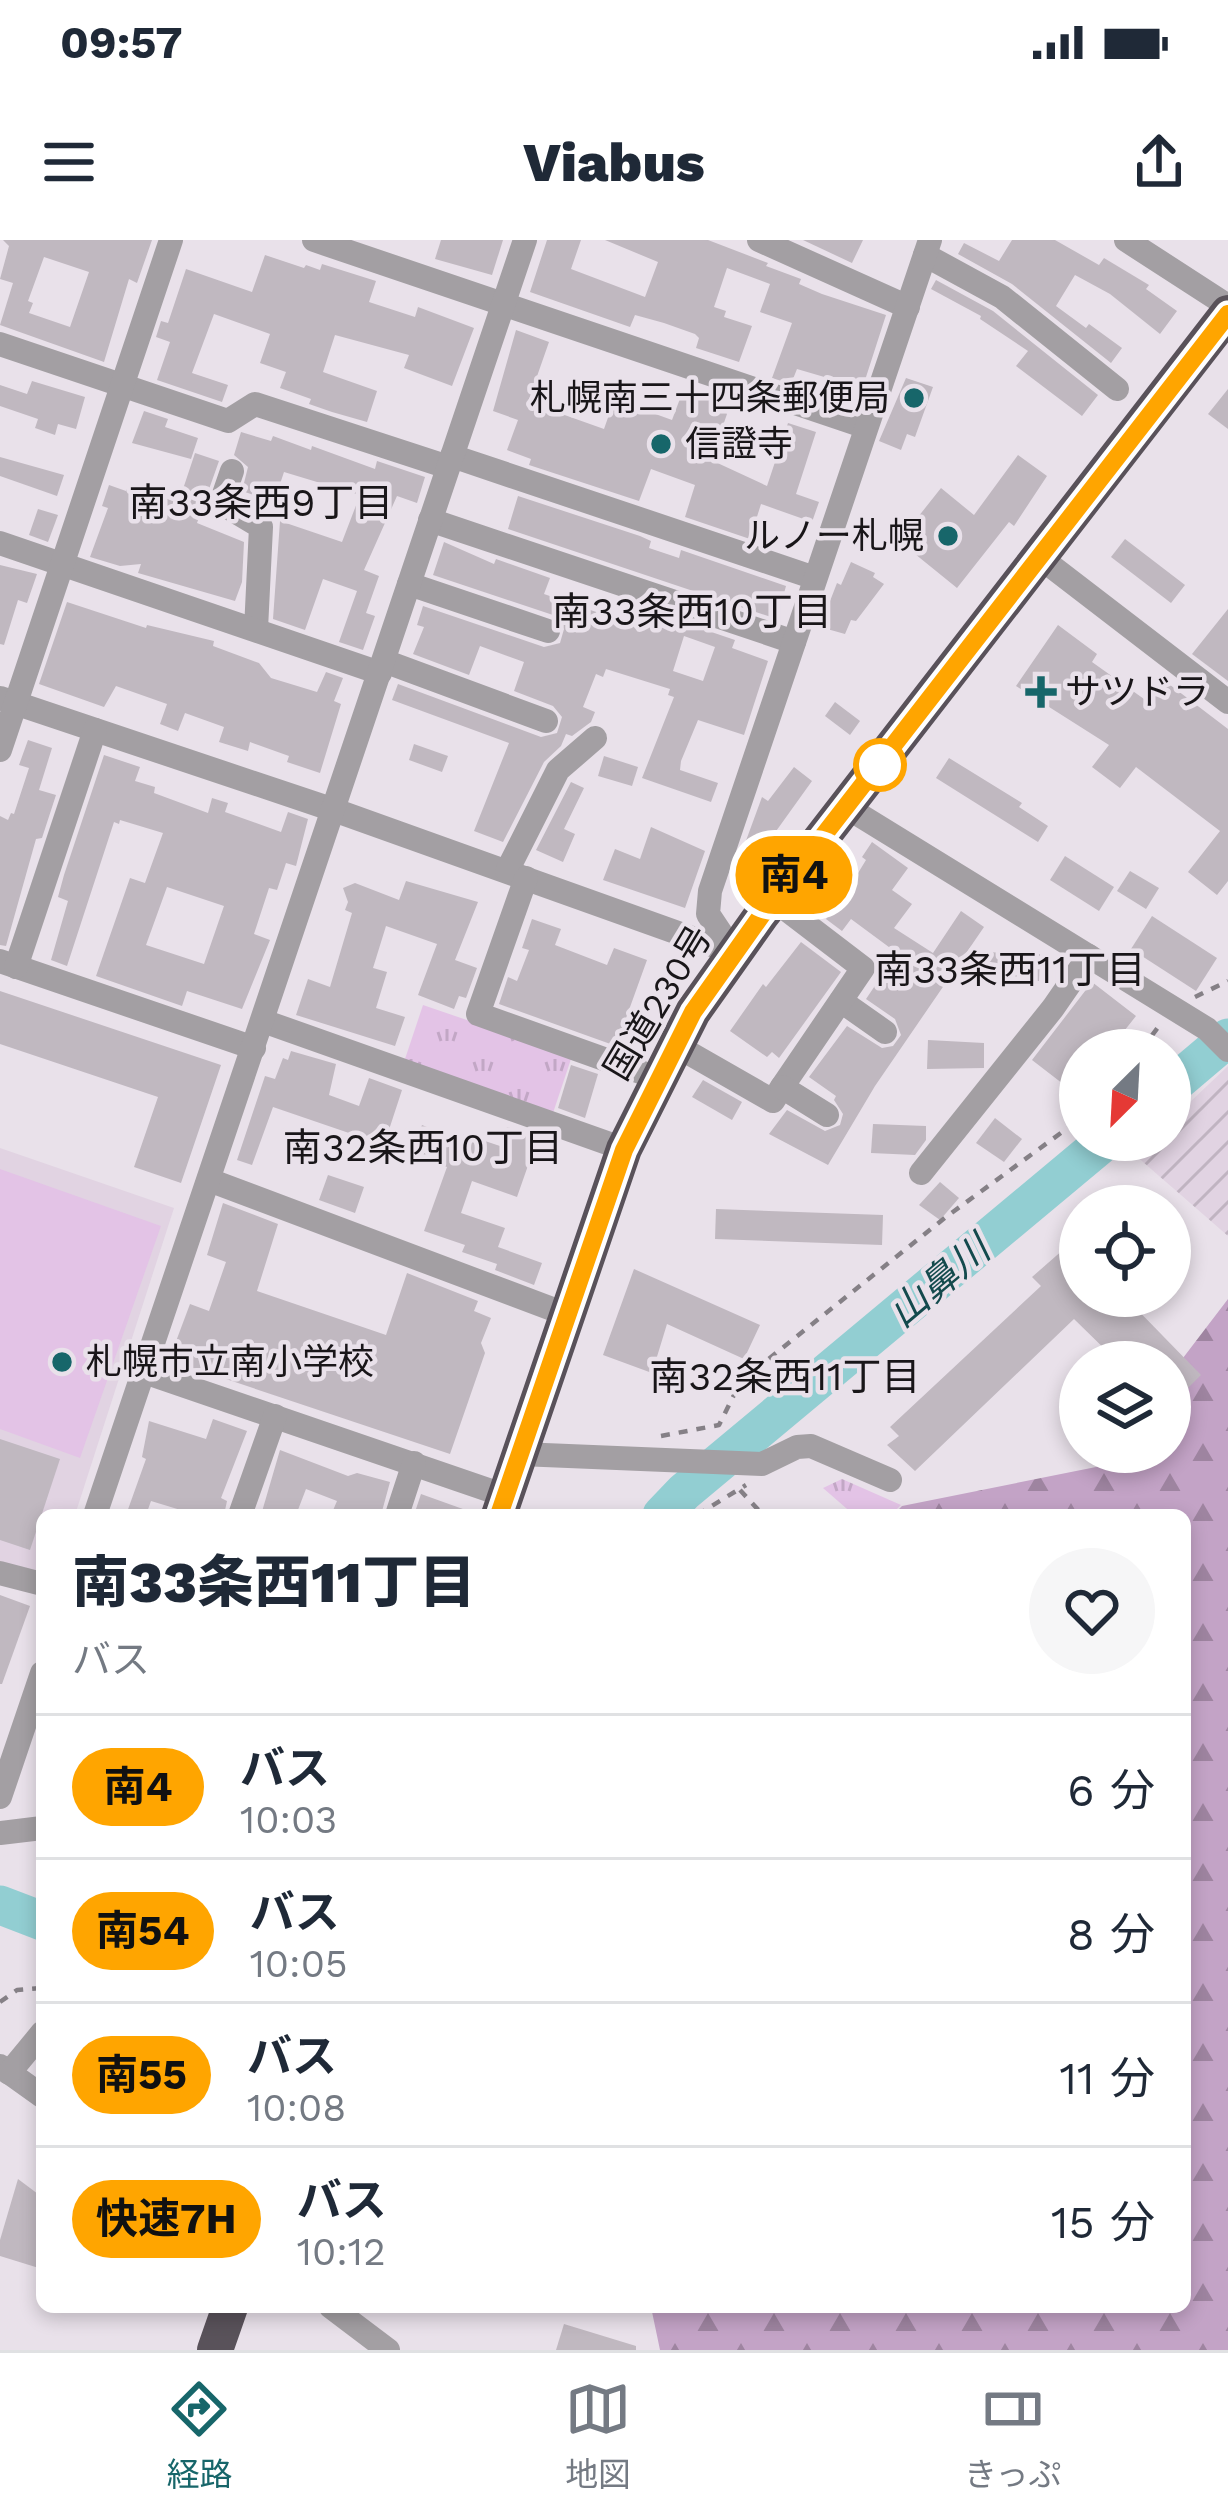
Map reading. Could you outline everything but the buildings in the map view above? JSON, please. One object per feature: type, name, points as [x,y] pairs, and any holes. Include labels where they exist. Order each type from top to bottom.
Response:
[{"type":"highway","name":"国道230号","points":[[502,1506],[624,1150],[675,1045],[734,953],[1228,310]]},
{"type":"highway","points":[[215,2350],[228,2313]]},
{"type":"street","points":[[0,750],[8,701],[62,565],[171,240]]},
{"type":"street","points":[[314,240],[866,427]]},
{"type":"street","points":[[97,1509],[525,240]]},
{"type":"street","points":[[760,240],[908,307]]},
{"type":"street","points":[[1126,240],[1228,310]]},
{"type":"street","points":[[734,953],[708,914],[710,891],[927,247],[1002,297],[1118,389]]},
{"type":"street","points":[[0,344],[228,421],[255,404],[815,578]]},
{"type":"street","points":[[232,471],[221,503],[261,527],[256,629]]},
{"type":"street","points":[[430,520],[794,642]]},
{"type":"street","points":[[0,543],[546,721]]},
{"type":"street","points":[[1038,556],[1228,702]]},
{"type":"street","points":[[409,584],[548,631]]},
{"type":"street","points":[[8,701],[334,810],[734,953]]},
{"type":"street","points":[[95,730],[8,964],[254,1048]]},
{"type":"street","points":[[595,738],[558,770],[516,875],[478,1014],[657,1078]]},
{"type":"street","points":[[848,808],[1207,1029],[1228,1050]]},
{"type":"street","points":[[675,1045],[773,1101],[863,968],[774,900]]},
{"type":"street","points":[[921,1173],[1089,956]]},
{"type":"street","points":[[841,1000],[885,1032]]},
{"type":"street","points":[[263,1021],[624,1150]]},
{"type":"street","points":[[782,1087],[827,1115]]},
{"type":"street","points":[[209,1180],[568,1315]]},
{"type":"street","points":[[144,1372],[414,1463],[502,1506]]},
{"type":"street","points":[[242,1509],[275,1416]]},
{"type":"street","points":[[520,1454],[650,1452],[748,1470],[797,1447],[811,1446],[890,1480]]},
{"type":"street","points":[[399,1509],[414,1463]]},
{"type":"street","points":[[0,1573],[36,1582]]},
{"type":"street","points":[[0,1797],[36,1691]]},
{"type":"street","points":[[0,1833],[36,1829]]},
{"type":"street","points":[[36,2039],[4,2070],[36,2092]]},
{"type":"street","points":[[339,2313],[388,2350]]},
{"type":"path","points":[[1157,1029],[1173,1008],[1228,981]]},
{"type":"path","points":[[650,1452],[668,1432],[719,1425],[741,1381],[946,1217],[1059,1134]]},
{"type":"path","points":[[707,1509],[740,1490],[748,1470]]},
{"type":"path","points":[[740,1490],[757,1509]]},
{"type":"path","points":[[0,2002],[17,1990],[36,1988]]},
{"type":"shaded area","points":[[1228,1066],[1228,1236],[1191,1204],[1191,1185],[1169,1185],[1142,1161],[1191,1161],[1191,1101]]},
{"type":"shaded area","name":"札幌市立南小学校","points":[[0,1148],[174,1208],[77,1509],[36,1509],[36,1575],[0,1566]]},
{"type":"green space","points":[[423,1005],[572,1056],[553,1113],[404,1062]]},
{"type":"green space","name":"札幌市立南小学校","points":[[0,1169],[161,1226],[80,1458],[0,1429]]},
{"type":"green space","points":[[1228,1299],[1228,2350],[660,2350],[652,2313],[1191,2313],[1191,1509],[899,1509],[1066,1473],[1191,1473],[1191,1347]]},
{"type":"green space","points":[[842,1479],[901,1505],[897,1509],[847,1509],[823,1488]]},
{"type":"waterway","name":"山鼻川","points":[[1191,1069],[1228,1038]]},
{"type":"waterway","name":"山鼻川","points":[[668,1509],[1081,1161]]},
{"type":"waterway","name":"山鼻川","points":[[0,1905],[36,1919]]},
{"type":"bus line","name":"南4","points":[[501,1509],[624,1150],[693,1012],[761,916],[1228,314]]},
{"type":"place","name":"札幌南三十四条郵便局","points":[[914,398]]},
{"type":"place","name":"信證寺","points":[[661,444]]},
{"type":"place","name":"ルノー札幌","points":[[948,536]]},
{"type":"place","name":"サツドラ","points":[[1041,692]]},
{"type":"place","name":"札幌市立南小学校","points":[[62,1362]]},
{"type":"district","name":"南33条西9丁目","points":[[261,502]]},
{"type":"district","name":"南33条西10丁目","points":[[692,611]]},
{"type":"district","name":"南33条西11丁目","points":[[1010,969]]},
{"type":"district","name":"南32条西10丁目","points":[[423,1147]]},
{"type":"district","name":"南32条西11丁目","points":[[785,1376]]}]
